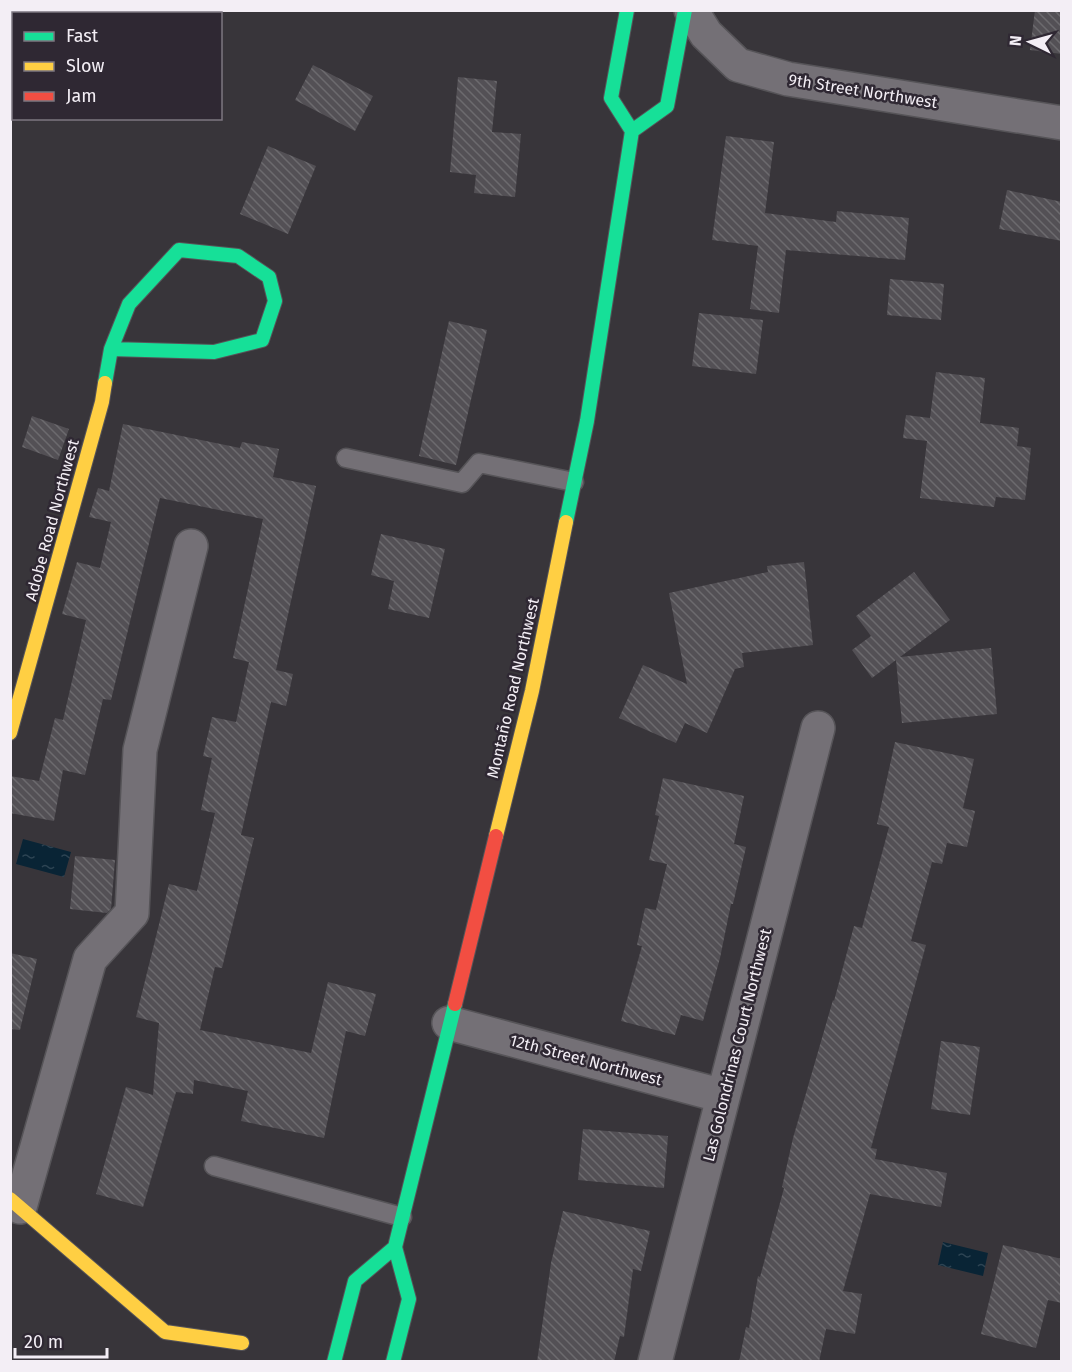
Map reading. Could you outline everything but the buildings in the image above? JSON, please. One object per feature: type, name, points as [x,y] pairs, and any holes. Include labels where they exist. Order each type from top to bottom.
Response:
[{"type":"main road","points":[[627,10],[611,98],[632,131],[667,106],[684,10]]},
{"type":"main road","name":"Montaño Road Northwest","points":[[393,1362],[409,1299],[395,1247],[532,690],[587,421],[632,131]]},
{"type":"main road","name":"Adobe Road Northwest","points":[[10,733],[102,402],[111,350],[129,304],[179,250],[238,256],[269,277],[275,301],[262,340],[213,352],[111,350]]},
{"type":"main road","points":[[15,1203],[165,1332],[242,1342]]},
{"type":"main road","points":[[334,1362],[355,1281],[395,1247]]},
{"type":"street","name":"9th Street Northwest","points":[[691,10],[706,34],[738,65],[788,79],[1062,123]]},
{"type":"street","points":[[15,1203],[90,959],[132,913],[140,750],[191,546]]},
{"type":"street","name":"Las Golondrinas Court Northwest","points":[[655,1362],[819,728]]},
{"type":"street","name":"12th Street Northwest","points":[[449,1023],[723,1096]]},
{"type":"lane","points":[[346,458],[462,483],[479,463],[573,482]]},
{"type":"lane","points":[[214,1167],[402,1217]]},
{"type":"water","points":[[23,839],[71,852],[64,877],[16,864]]},
{"type":"water","points":[[943,1242],[988,1253],[983,1276],[938,1265]]},
{"type":"traffic: fast","points":[[566,522],[587,421],[632,131],[611,98],[627,10]]},
{"type":"traffic: fast","points":[[632,131],[667,106],[685,10]]},
{"type":"traffic: fast","points":[[105,383],[111,349],[129,304],[179,250],[238,256],[269,277],[275,301],[262,340],[214,352],[111,349]]},
{"type":"traffic: fast","points":[[393,1362],[409,1299],[395,1247],[455,1004]]},
{"type":"traffic: fast","points":[[334,1362],[355,1281],[395,1247]]},
{"type":"traffic: slow","points":[[10,733],[102,402],[105,383]]},
{"type":"traffic: slow","points":[[496,836],[532,691],[566,522]]},
{"type":"traffic: slow","points":[[10,1199],[165,1332],[242,1343]]},
{"type":"traffic: jam","points":[[455,1004],[496,836]]}]
